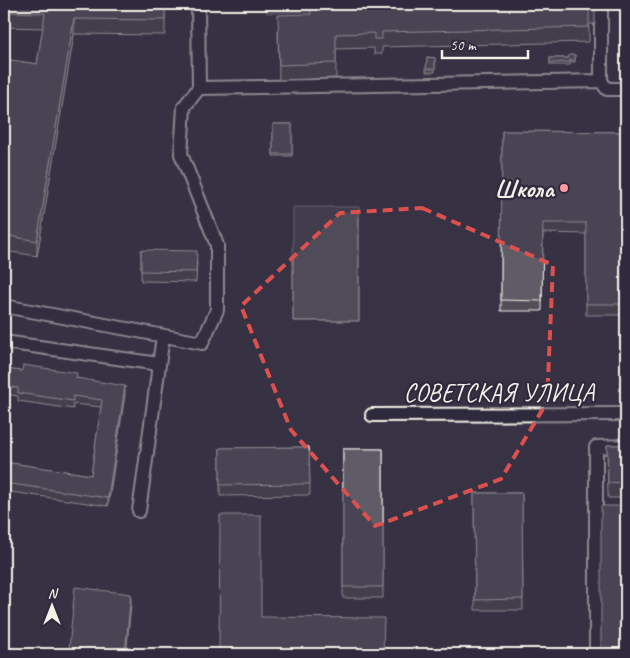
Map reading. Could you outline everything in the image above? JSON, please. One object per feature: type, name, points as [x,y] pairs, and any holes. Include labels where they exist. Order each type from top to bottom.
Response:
[{"type":"street","points":[[4,306],[202,343],[217,310],[217,246],[182,154],[184,106],[199,88],[198,4]]},
{"type":"street","points":[[601,4],[601,80],[607,89],[626,89]]},
{"type":"street","points":[[199,88],[601,80]]},
{"type":"street","points":[[139,511],[163,336]]},
{"type":"street","points":[[4,342],[159,364]]},
{"type":"street","name":"СОВЕТСКАЯ УЛИЦА","points":[[372,415],[626,414]]},
{"type":"street","points":[[596,654],[591,483],[596,447],[626,446]]},
{"type":"highlighted area","points":[[422,208],[553,265],[547,402],[501,479],[375,526],[291,430],[241,306],[340,213]]},
{"type":"shaded area","points":[[280,4],[478,4],[478,7],[267,13],[267,7]]},
{"type":"shaded area","points":[[293,207],[359,207],[359,321],[293,321]]},
{"type":"building","points":[[4,4],[165,4],[165,20],[74,19],[37,241],[4,235],[4,59],[37,64],[45,13],[4,12]]},
{"type":"building","points":[[310,4],[595,4],[595,9],[589,9],[589,27],[382,32],[382,39],[374,39],[374,33],[336,34],[336,63],[279,65],[278,15],[311,14]]},
{"type":"building","points":[[625,19],[626,19],[626,73]]},
{"type":"building","points":[[569,55],[575,55],[575,60],[550,63],[550,58],[569,58]]},
{"type":"building","points":[[427,57],[435,58],[435,69],[426,69]]},
{"type":"building","points":[[273,124],[292,124],[292,154],[273,154]]},
{"type":"building","name":"Школа","points":[[502,131],[626,132],[626,304],[586,304],[586,223],[543,223],[542,301],[501,300]]},
{"type":"building","points":[[141,250],[197,251],[196,272],[141,271]]},
{"type":"building","points":[[23,365],[77,373],[76,378],[125,386],[108,498],[4,483],[4,462],[91,475],[102,400],[73,396],[73,401],[18,393],[18,388],[4,386],[4,369],[22,371]]},
{"type":"building","points":[[607,445],[626,445],[626,482],[608,483]]},
{"type":"building","points":[[309,447],[310,484],[220,485],[220,448]]},
{"type":"building","points":[[343,449],[383,449],[383,587],[343,587]]},
{"type":"building","points":[[474,493],[522,493],[523,599],[475,600]]},
{"type":"building","points":[[601,506],[626,506],[626,654],[601,654]]},
{"type":"building","points":[[220,515],[261,515],[261,617],[384,618],[383,654],[219,654]]},
{"type":"building","points":[[75,587],[131,594],[125,654],[69,648]]},
{"type":"place","name":"Школа","points":[[564,188]]}]
